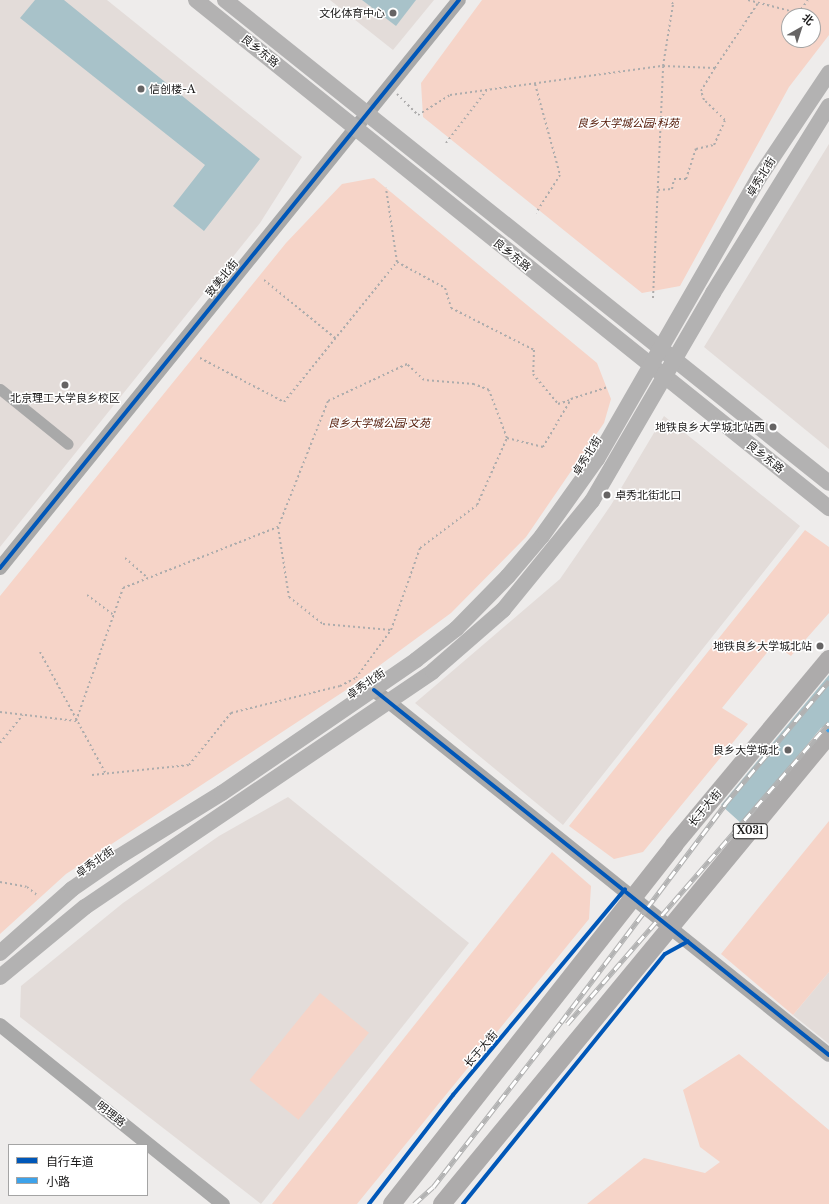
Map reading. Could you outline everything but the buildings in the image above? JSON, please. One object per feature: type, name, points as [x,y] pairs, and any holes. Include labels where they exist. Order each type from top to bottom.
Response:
[{"type":"main road","name":"良乡东路","points":[[196,0],[664,378],[829,508]]},
{"type":"main road","name":"良乡东路","points":[[225,0],[829,483]]},
{"type":"main road","name":"卓秀北街","points":[[0,953],[72,889],[117,858],[222,793],[374,690],[456,629],[537,542],[574,493],[652,368],[661,348],[758,179],[829,73]]},
{"type":"main road","name":"卓秀北街","points":[[0,977],[85,908],[389,703],[466,643],[537,572],[592,501],[664,378],[829,106]]},
{"type":"main road","name":"长于大街","points":[[392,1204],[634,896],[829,659]]},
{"type":"main road","name":"X031","points":[[442,1204],[829,735]]},
{"type":"street","name":"致美北街","points":[[0,568],[458,0]]},
{"type":"street","points":[[0,389],[68,444]]},
{"type":"street","points":[[374,690],[634,896],[829,1055]]},
{"type":"street","name":"明理路","points":[[0,1025],[223,1204]]},
{"type":"path","points":[[653,298],[663,66],[673,4],[670,0]]},
{"type":"path","points":[[748,0],[798,13],[808,0]]},
{"type":"path","points":[[658,190],[672,189],[674,179],[686,179],[696,149],[714,145],[725,120],[704,100],[701,91],[758,3]]},
{"type":"path","points":[[389,86],[418,115],[450,95],[663,66],[715,68]]},
{"type":"path","points":[[535,84],[560,175],[536,213]]},
{"type":"path","points":[[446,143],[486,90]]},
{"type":"path","points":[[200,358],[284,402],[397,262],[386,188]]},
{"type":"path","points":[[397,262],[445,288],[450,308],[534,350],[534,374],[558,404],[607,387]]},
{"type":"path","points":[[264,280],[335,338]]},
{"type":"path","points":[[92,775],[189,765],[231,713],[340,686],[356,678],[391,630],[420,548],[477,505],[506,438],[489,390],[474,384],[424,380],[407,364],[328,400],[278,527],[289,597],[322,624],[391,630]]},
{"type":"path","points":[[506,438],[543,447],[571,399]]},
{"type":"path","points":[[76,721],[123,588],[278,527]]},
{"type":"path","points":[[125,558],[148,578]]},
{"type":"path","points":[[87,595],[114,615]]},
{"type":"path","points":[[40,652],[106,774]]},
{"type":"path","points":[[0,712],[76,721]]},
{"type":"path","points":[[0,743],[22,715]]},
{"type":"path","points":[[0,882],[27,888],[38,896]]},
{"type":"shaded area","name":"北京理工大学良乡校区","points":[[0,0],[107,0],[302,157],[260,223],[0,547]]},
{"type":"shaded area","points":[[330,0],[434,0],[393,50]]},
{"type":"shaded area","points":[[829,144],[829,449],[704,347]]},
{"type":"shaded area","points":[[664,416],[800,526],[563,825],[415,703],[560,579],[611,505]]},
{"type":"shaded area","points":[[288,797],[469,943],[261,1204],[20,1017],[21,986],[123,903],[219,836]]},
{"type":"shaded area","points":[[829,972],[829,1044],[793,1015]]},
{"type":"green space","name":"良乡大学城公园·科苑","points":[[482,0],[829,0],[829,35],[821,45],[821,8],[781,8],[781,48],[819,48],[789,87],[680,286],[642,293],[423,117],[421,83]]},
{"type":"green space","name":"良乡大学城公园·文苑","points":[[374,178],[597,363],[611,399],[604,423],[526,537],[451,613],[346,690],[66,874],[0,934],[0,596],[286,243],[342,184]]},
{"type":"green space","points":[[805,530],[829,547],[829,613],[791,656],[774,644],[722,708],[748,724],[643,852],[614,859],[569,826]]},
{"type":"green space","points":[[829,821],[829,972],[793,1015],[721,954]]},
{"type":"green space","points":[[552,852],[591,886],[589,919],[357,1204],[272,1204]]},
{"type":"green space","points":[[320,993],[369,1033],[298,1120],[250,1080]]},
{"type":"green space","points":[[739,1054],[829,1130],[829,1204],[587,1204],[644,1158],[705,1173],[720,1162],[700,1147],[683,1090]]},
{"type":"railway","points":[[414,1204],[433,1187],[561,1022],[725,804],[829,681]]},
{"type":"railway","points":[[567,1024],[829,723]]},
{"type":"cycle path","points":[[0,568],[459,0]]},
{"type":"cycle path","points":[[374,690],[829,1055]]},
{"type":"cycle path","points":[[369,1204],[453,1095],[625,889]]},
{"type":"cycle path","points":[[463,1204],[665,954],[688,941]]},
{"type":"place","name":"文化体育中心","points":[[393,13]]},
{"type":"place","name":"信创楼-A","points":[[141,89]]},
{"type":"place","name":"北京理工大学良乡校区","points":[[65,385]]},
{"type":"place","name":"地铁良乡大学城北站西","points":[[773,427]]},
{"type":"place","name":"卓秀北街北口","points":[[607,495]]},
{"type":"place","name":"地铁良乡大学城北站","points":[[820,646]]},
{"type":"place","name":"良乡大学城北","points":[[788,750]]}]
